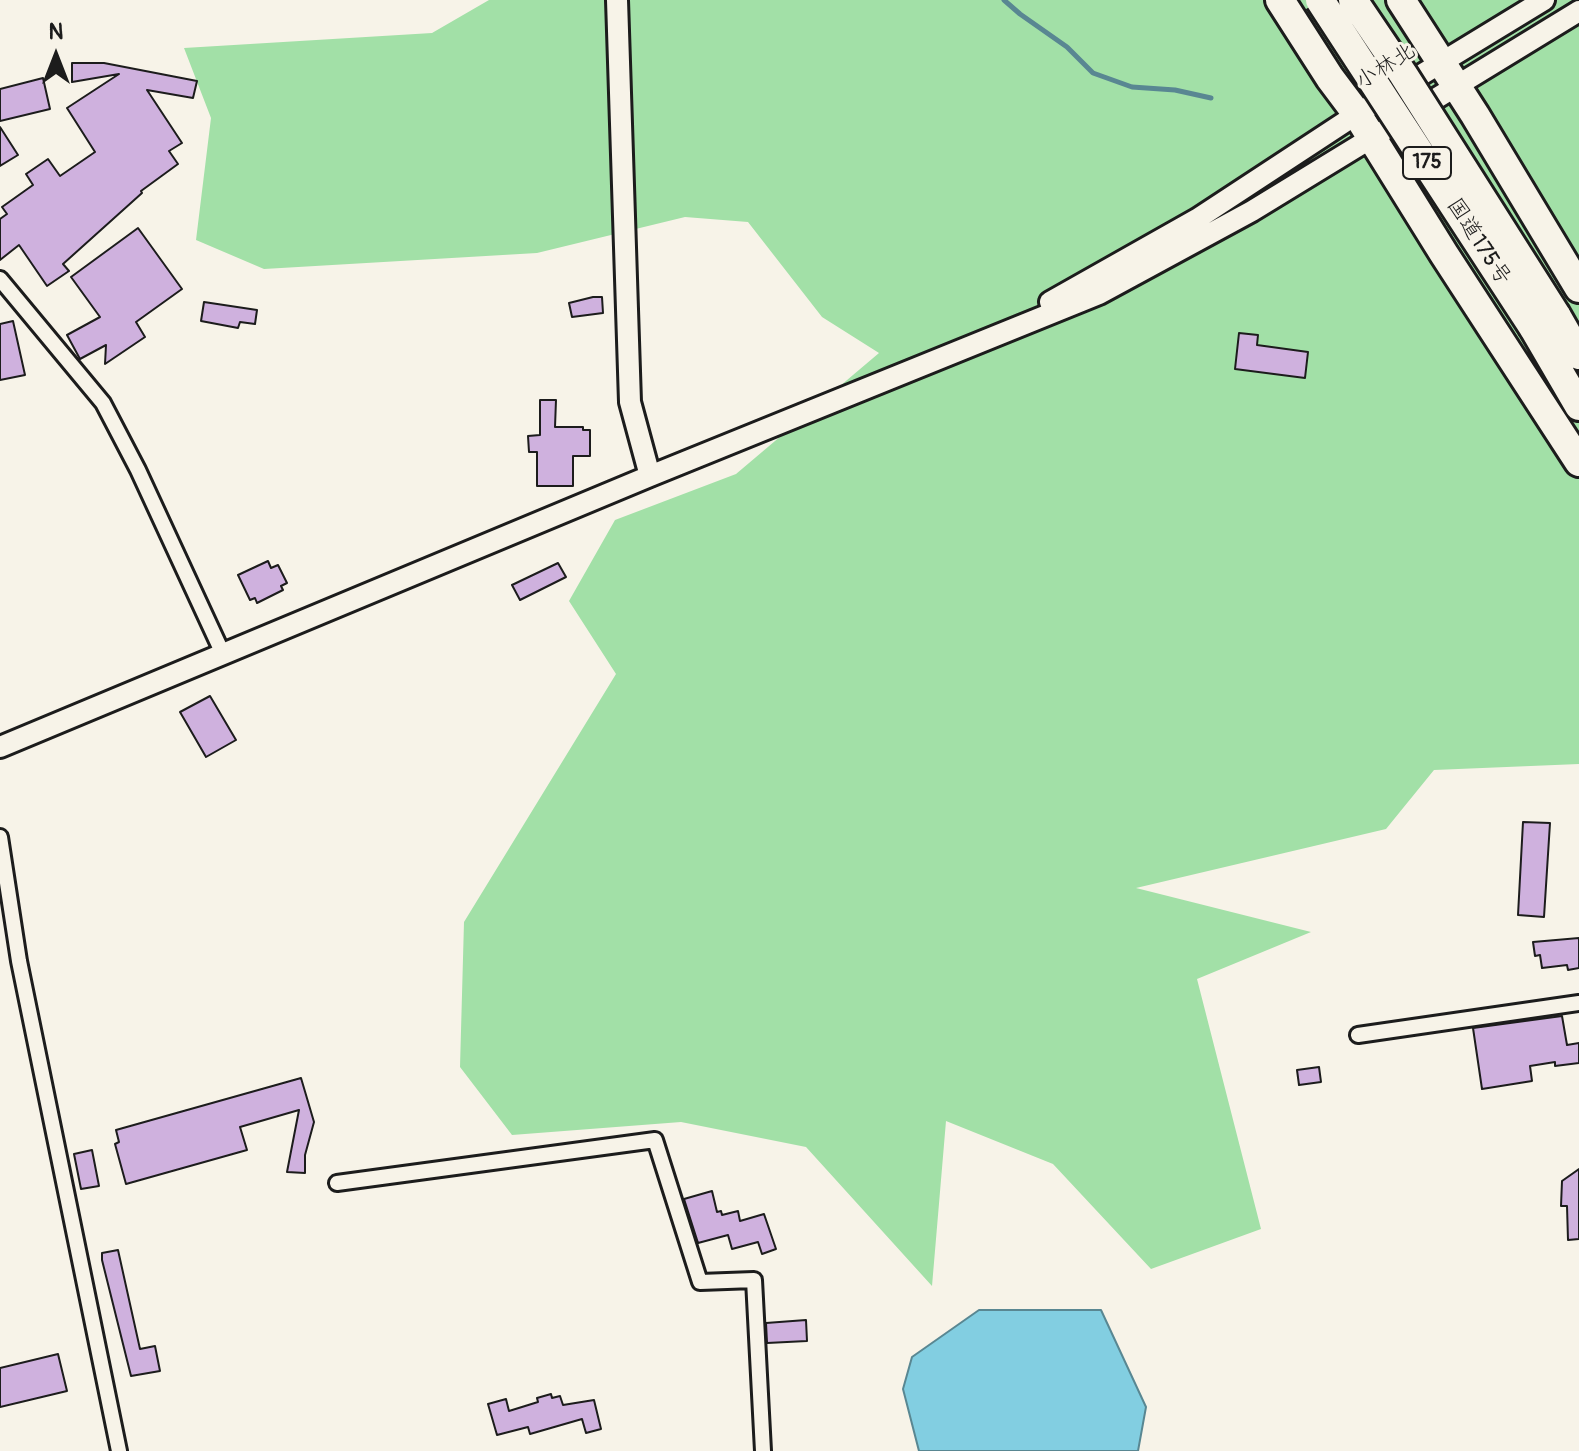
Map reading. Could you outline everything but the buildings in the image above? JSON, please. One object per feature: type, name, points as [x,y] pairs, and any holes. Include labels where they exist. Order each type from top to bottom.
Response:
[{"type":"highway","points":[[1280,0],[1357,114],[1579,462]]},
{"type":"highway","name":"国道175号","points":[[1320,0],[1544,321],[1579,355]]},
{"type":"highway","name":"国道175号","points":[[1353,0],[1403,74],[1544,321],[1579,406]]},
{"type":"highway","points":[[1401,0],[1579,288]]},
{"type":"street","points":[[617,0],[630,402],[650,476]]},
{"type":"street","points":[[0,747],[650,476],[1099,294],[1252,211],[1372,138],[1448,73],[1544,0]]},
{"type":"street","points":[[1448,73],[1579,11]]},
{"type":"street","name":"小林北","points":[[973,345],[1197,219],[1357,114],[1448,73]]},
{"type":"street","points":[[0,279],[103,403],[138,470],[223,654]]},
{"type":"street","points":[[0,837],[19,961],[119,1451]]},
{"type":"street","points":[[1358,1035],[1579,1003]]},
{"type":"street","points":[[337,1183],[655,1140],[700,1282],[754,1280],[763,1451]]},
{"type":"green space","points":[[489,0],[1579,0],[1579,764],[1434,770],[1386,829],[1136,888],[1311,932],[1197,979],[1261,1229],[1151,1269],[1053,1164],[946,1121],[932,1286],[806,1147],[681,1122],[512,1135],[460,1067],[464,922],[616,674],[569,601],[615,520],[736,474],[879,353],[822,317],[748,222],[685,217],[537,253],[264,269],[196,240],[211,118],[184,48],[432,33]]},
{"type":"water","points":[[979,1310],[1101,1310],[1146,1407],[1138,1451],[919,1451],[903,1389],[912,1357]]},
{"type":"waterway","points":[[1004,0],[1067,47],[1093,73],[1132,87],[1175,90],[1211,98]]}]
